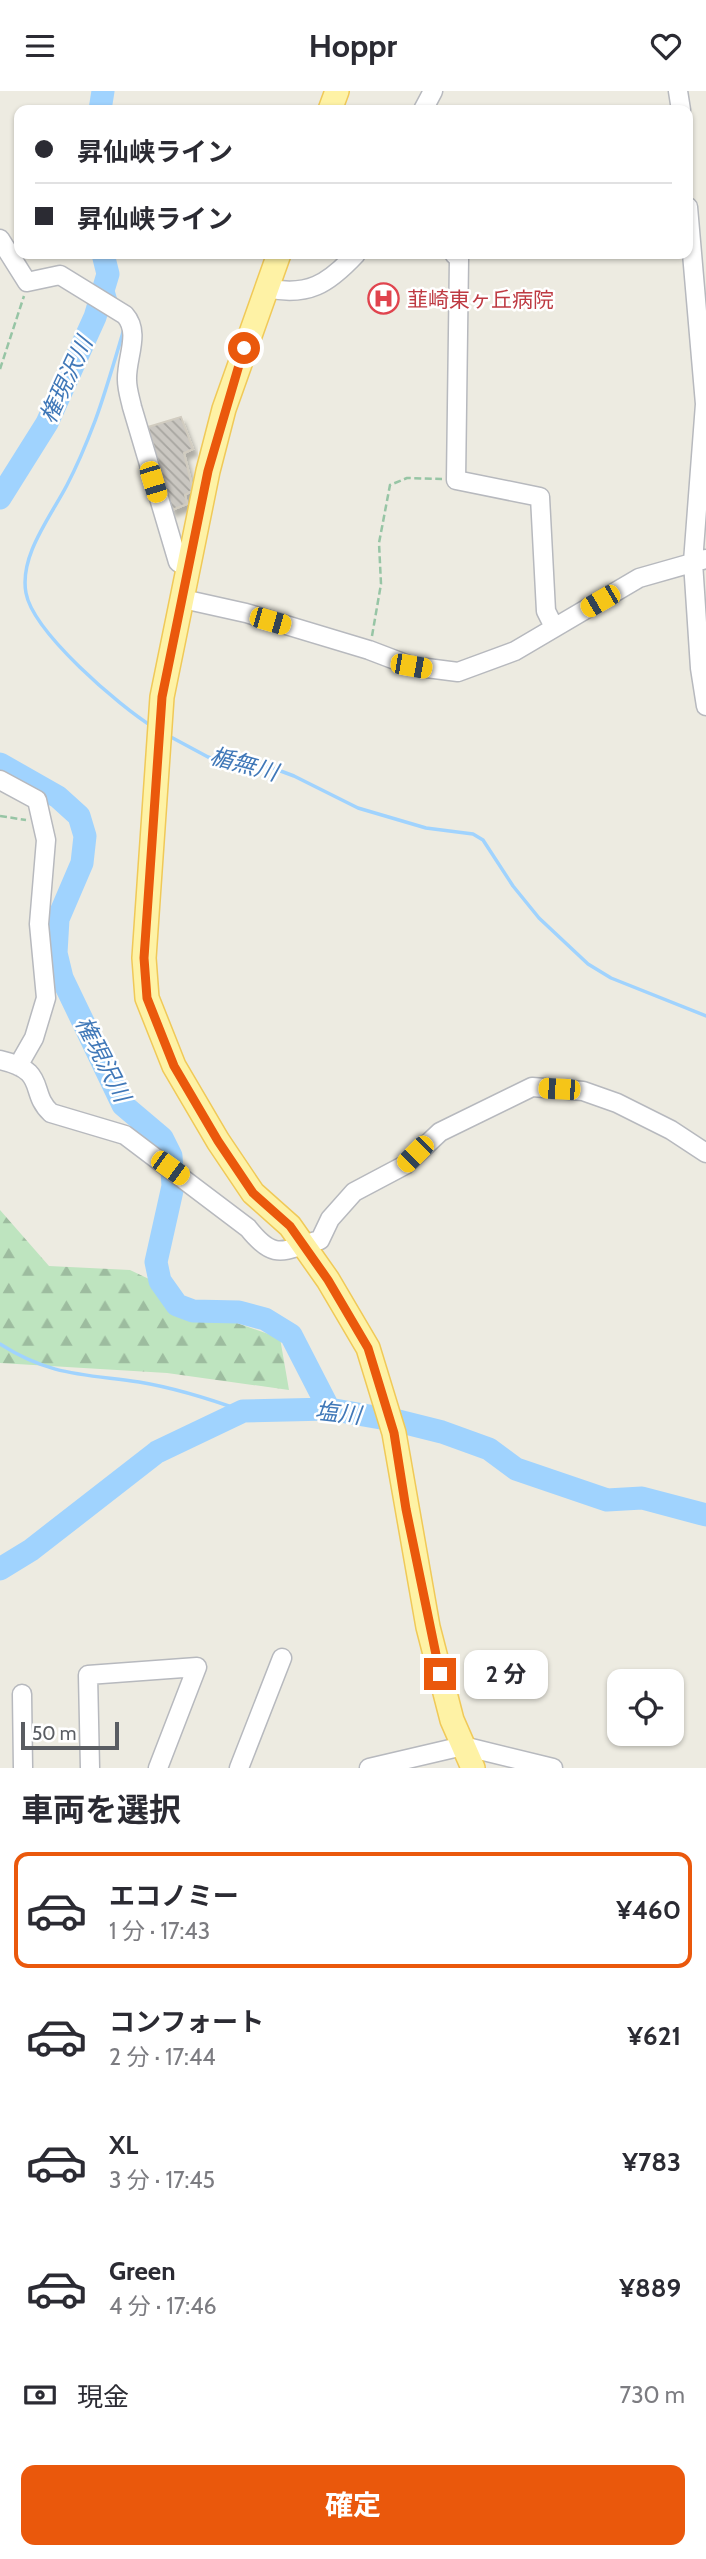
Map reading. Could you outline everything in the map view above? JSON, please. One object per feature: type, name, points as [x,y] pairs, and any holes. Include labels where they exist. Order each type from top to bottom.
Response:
[{"type":"main road","points":[[277,259],[224,408],[187,568],[162,697],[144,958],[147,998],[174,1066],[218,1141],[253,1193],[290,1226],[328,1280],[368,1348],[394,1433],[428,1627],[452,1720],[473,1768]]},
{"type":"street","points":[[0,239],[27,282],[60,275],[125,315],[131,322],[134,337],[127,382],[132,407],[178,562],[187,568]]},
{"type":"street","points":[[266,288],[304,292],[336,276],[351,259]]},
{"type":"street","points":[[459,259],[456,480],[540,497],[546,611],[554,627]]},
{"type":"street","points":[[692,259],[705,404],[700,668],[706,706]]},
{"type":"street","points":[[183,599],[246,613],[369,650],[411,666],[457,672],[515,651],[639,578],[700,560]]},
{"type":"street","points":[[0,780],[37,800],[46,839],[39,924],[46,998],[34,1038],[18,1066]]},
{"type":"street","points":[[0,1060],[18,1066],[32,1076],[45,1107],[51,1113],[125,1135],[248,1229],[262,1246],[285,1252],[320,1240],[330,1219],[354,1192],[405,1165],[440,1132],[532,1087],[583,1091],[617,1103],[671,1130],[706,1153]]},
{"type":"street","points":[[239,1768],[282,1658]]},
{"type":"street","points":[[90,1768],[88,1675],[197,1667],[158,1768]]},
{"type":"street","points":[[22,1694],[23,1768]]},
{"type":"street","points":[[369,1768],[463,1746],[553,1768]]},
{"type":"path","points":[[0,369],[21,311],[27,282]]},
{"type":"path","points":[[369,650],[381,584],[379,543],[390,485],[407,478],[456,480]]},
{"type":"path","points":[[0,816],[43,822]]},
{"type":"green space","points":[[0,1210],[49,1266],[130,1270],[149,1279],[170,1308],[188,1321],[231,1321],[280,1338],[289,1390],[167,1373],[0,1363]]},
{"type":"building","points":[[181,417],[193,449],[184,453],[193,490],[185,495],[187,504],[172,510],[148,427]]},
{"type":"waterway","name":"権現沢川","points":[[101,105],[103,91]]},
{"type":"waterway","name":"権現沢川","points":[[0,498],[47,423],[95,317],[108,274],[104,259]]},
{"type":"waterway","name":"楯無川","points":[[108,274],[116,301]]},
{"type":"waterway","name":"楯無川","points":[[124,329],[86,445],[32,551],[27,565],[26,593],[32,609],[60,647],[100,686],[153,727]]},
{"type":"waterway","name":"楯無川","points":[[169,736],[208,757],[226,763],[270,767],[294,776],[358,808],[426,828],[473,834],[483,840],[513,886],[539,918],[588,964],[611,978],[706,1016]]},
{"type":"waterway","name":"権現沢川","points":[[0,764],[58,797],[79,816],[85,836],[82,863],[58,919],[56,953],[62,978],[123,1105],[162,1138],[171,1156],[173,1186],[156,1262],[160,1281],[177,1305],[193,1311],[239,1312],[265,1319],[291,1335],[329,1409]]},
{"type":"waterway","points":[[0,1344],[51,1368],[166,1387],[243,1411]]},
{"type":"waterway","name":"塩川","points":[[0,1569],[31,1550],[157,1452],[243,1411],[329,1409],[398,1421],[442,1432],[489,1449],[516,1469],[607,1500],[642,1498],[706,1515]]},
{"type":"place","name":"韮崎東ヶ丘病院","points":[[384,299]]},
{"type":"route","points":[[244,348],[224,408],[208,471],[162,697],[144,958],[147,998],[156,1028],[174,1066],[218,1141],[253,1193],[290,1226],[328,1280],[368,1348],[388,1405],[428,1627],[440,1674]]}]
